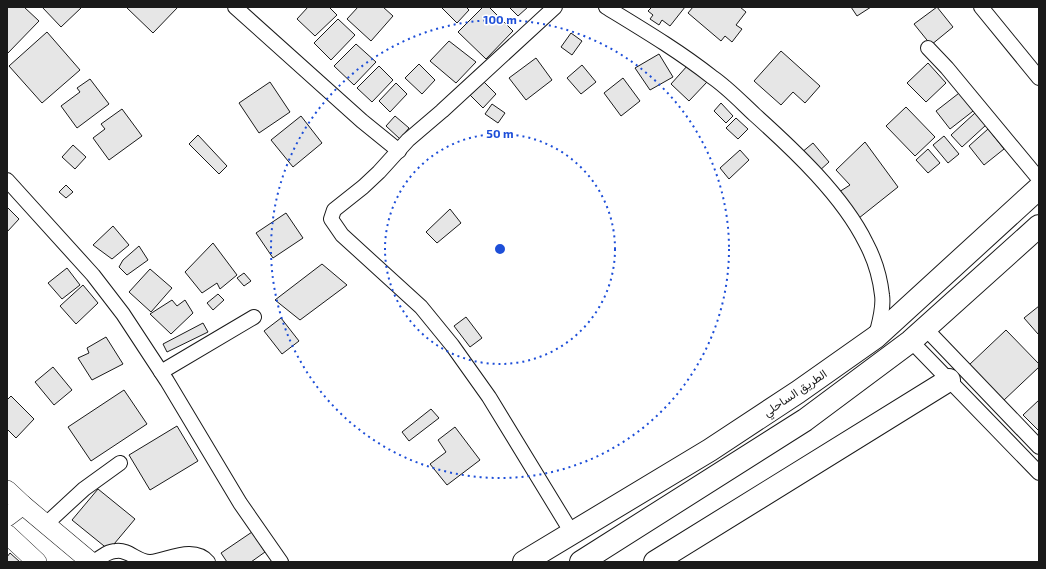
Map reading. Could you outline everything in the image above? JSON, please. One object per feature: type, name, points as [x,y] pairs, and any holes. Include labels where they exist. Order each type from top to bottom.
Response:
[{"type":"highway","name":"الطريق الساحلي","points":[[524,562],[710,450],[798,392],[876,337],[1039,188]]},
{"type":"highway","points":[[581,562],[806,420],[918,334],[1039,226]]},
{"type":"highway","points":[[656,562],[949,380]]},
{"type":"main road","points":[[7,517],[12,496],[93,562]]},
{"type":"main road","points":[[7,534],[37,562]]},
{"type":"street","points":[[235,7],[362,121],[399,151]]},
{"type":"street","points":[[554,7],[408,140],[363,187],[334,210],[331,215],[333,224],[342,235],[421,307],[452,345],[489,397],[572,533]]},
{"type":"street","points":[[606,7],[675,50],[713,77],[796,153],[835,198],[854,223],[866,243],[875,267],[882,296],[881,312],[876,337]]},
{"type":"street","points":[[981,7],[1039,78]]},
{"type":"street","points":[[928,48],[1039,179]]},
{"type":"street","points":[[7,180],[92,275],[123,314],[161,372],[240,503],[281,562]]},
{"type":"street","points":[[161,372],[254,317]]},
{"type":"street","points":[[918,334],[949,380],[1039,473]]},
{"type":"street","points":[[918,334],[1039,447]]},
{"type":"street","points":[[46,524],[84,489],[120,463]]},
{"type":"street","points":[[93,562],[116,550],[130,554],[144,562],[158,561],[187,554],[198,556],[208,562]]},
{"type":"building","points":[[7,7],[24,7],[39,21],[7,54]]},
{"type":"building","points":[[42,7],[82,7],[61,27]]},
{"type":"building","points":[[126,7],[178,7],[153,33]]},
{"type":"building","points":[[308,7],[329,7],[337,15],[315,36],[297,19]]},
{"type":"building","points":[[358,7],[383,7],[393,16],[371,41],[347,19]]},
{"type":"building","points":[[441,7],[466,7],[469,10],[457,23]]},
{"type":"building","points":[[483,7],[489,7],[513,31],[486,59],[458,32]]},
{"type":"building","points":[[509,7],[528,7],[518,16]]},
{"type":"building","points":[[652,7],[685,7],[670,26],[662,20],[659,25],[650,19],[653,15],[648,11]]},
{"type":"building","points":[[693,7],[740,7],[746,12],[736,25],[742,29],[732,42],[725,36],[721,41],[688,13]]},
{"type":"building","points":[[851,7],[871,7],[857,16]]},
{"type":"building","points":[[937,7],[953,27],[931,45],[914,24]]},
{"type":"building","points":[[338,19],[355,35],[331,60],[314,43]]},
{"type":"building","points":[[47,32],[80,70],[42,103],[9,66]]},
{"type":"building","points":[[571,33],[582,41],[572,55],[561,47]]},
{"type":"building","points":[[449,41],[476,62],[456,83],[430,61]]},
{"type":"building","points":[[356,44],[376,62],[354,85],[334,66]]},
{"type":"building","points":[[781,51],[820,86],[805,103],[793,92],[781,105],[754,81]]},
{"type":"building","points":[[659,54],[673,77],[650,90],[635,68]]},
{"type":"building","points":[[536,58],[552,80],[526,100],[509,78]]},
{"type":"building","points":[[928,63],[946,83],[926,102],[907,83]]},
{"type":"building","points":[[419,64],[435,80],[422,94],[405,78]]},
{"type":"building","points":[[582,65],[596,82],[581,94],[567,78]]},
{"type":"building","points":[[688,65],[707,82],[689,101],[671,84]]},
{"type":"building","points":[[379,66],[393,80],[372,102],[357,88]]},
{"type":"building","points":[[623,78],[640,101],[621,116],[604,93]]},
{"type":"building","points":[[90,79],[109,104],[77,128],[61,106],[80,92],[77,88]]},
{"type":"building","points":[[270,82],[290,112],[259,133],[239,103]]},
{"type":"building","points":[[484,82],[496,94],[483,108],[470,95]]},
{"type":"building","points":[[396,83],[407,94],[390,112],[379,101]]},
{"type":"building","points":[[963,90],[977,108],[950,129],[936,111]]},
{"type":"building","points":[[721,103],[733,116],[726,123],[714,111]]},
{"type":"building","points":[[492,104],[505,113],[498,123],[485,114]]},
{"type":"building","points":[[906,107],[935,137],[915,156],[886,126]]},
{"type":"building","points":[[122,109],[142,136],[109,160],[93,138],[105,129],[101,124]]},
{"type":"building","points":[[975,113],[986,125],[962,147],[951,135]]},
{"type":"building","points":[[301,116],[322,143],[293,167],[271,140]]},
{"type":"building","points":[[395,116],[409,128],[400,139],[386,126]]},
{"type":"building","points":[[736,118],[748,129],[738,139],[726,128]]},
{"type":"building","points":[[988,129],[1004,149],[984,165],[969,146]]},
{"type":"building","points":[[198,135],[227,166],[219,174],[189,144]]},
{"type":"building","points":[[944,136],[959,154],[948,163],[933,145]]},
{"type":"building","points":[[865,142],[898,187],[859,218],[839,192],[850,185],[836,170]]},
{"type":"building","points":[[813,143],[829,162],[818,172],[801,153]]},
{"type":"building","points":[[73,145],[86,157],[75,169],[62,157]]},
{"type":"building","points":[[928,149],[940,163],[928,173],[916,160]]},
{"type":"building","points":[[740,150],[749,160],[729,179],[720,168]]},
{"type":"building","points":[[66,185],[73,192],[66,198],[59,192]]},
{"type":"building","points":[[7,207],[19,219],[7,232]]},
{"type":"building","points":[[450,209],[461,223],[437,243],[426,232]]},
{"type":"building","points":[[286,213],[303,238],[273,258],[256,233]]},
{"type":"building","points":[[113,226],[129,245],[112,259],[93,245]]},
{"type":"building","points":[[213,243],[237,275],[220,289],[217,283],[202,293],[185,272]]},
{"type":"building","points":[[139,246],[148,260],[127,275],[119,267],[123,260]]},
{"type":"building","points":[[322,264],[347,285],[300,320],[275,300]]},
{"type":"building","points":[[67,268],[80,285],[62,299],[48,283]]},
{"type":"building","points":[[150,269],[172,288],[151,312],[129,292]]},
{"type":"building","points":[[244,273],[251,281],[244,286],[237,278]]},
{"type":"building","points":[[83,285],[98,303],[76,324],[60,306]]},
{"type":"building","points":[[218,294],[224,300],[213,310],[207,303]]},
{"type":"building","points":[[172,300],[177,306],[185,300],[193,313],[171,334],[150,314]]},
{"type":"building","points":[[1039,306],[1039,333],[1038,334],[1024,318]]},
{"type":"building","points":[[466,317],[482,338],[470,347],[454,326]]},
{"type":"building","points":[[281,318],[299,341],[282,354],[264,331]]},
{"type":"building","points":[[203,323],[208,332],[167,352],[163,344]]},
{"type":"building","points":[[1006,330],[1039,364],[1039,367],[1003,401],[969,365]]},
{"type":"building","points":[[106,337],[123,364],[92,380],[78,358],[89,353],[87,348]]},
{"type":"building","points":[[53,367],[72,390],[54,405],[35,382]]},
{"type":"building","points":[[124,390],[147,424],[91,461],[68,427]]},
{"type":"building","points":[[11,396],[34,419],[16,438],[7,429],[7,400]]},
{"type":"building","points":[[1039,400],[1039,431],[1023,415]]},
{"type":"building","points":[[431,409],[439,418],[409,441],[402,432]]},
{"type":"building","points":[[177,426],[198,461],[150,490],[129,455]]},
{"type":"building","points":[[455,427],[480,460],[447,485],[430,464],[446,452],[438,440]]},
{"type":"building","points":[[98,489],[135,519],[109,550],[72,520]]},
{"type":"building","points":[[252,532],[265,552],[251,562],[227,562],[221,553]]},
{"type":"building","points":[[10,553],[20,562],[7,562],[7,557]]}]
